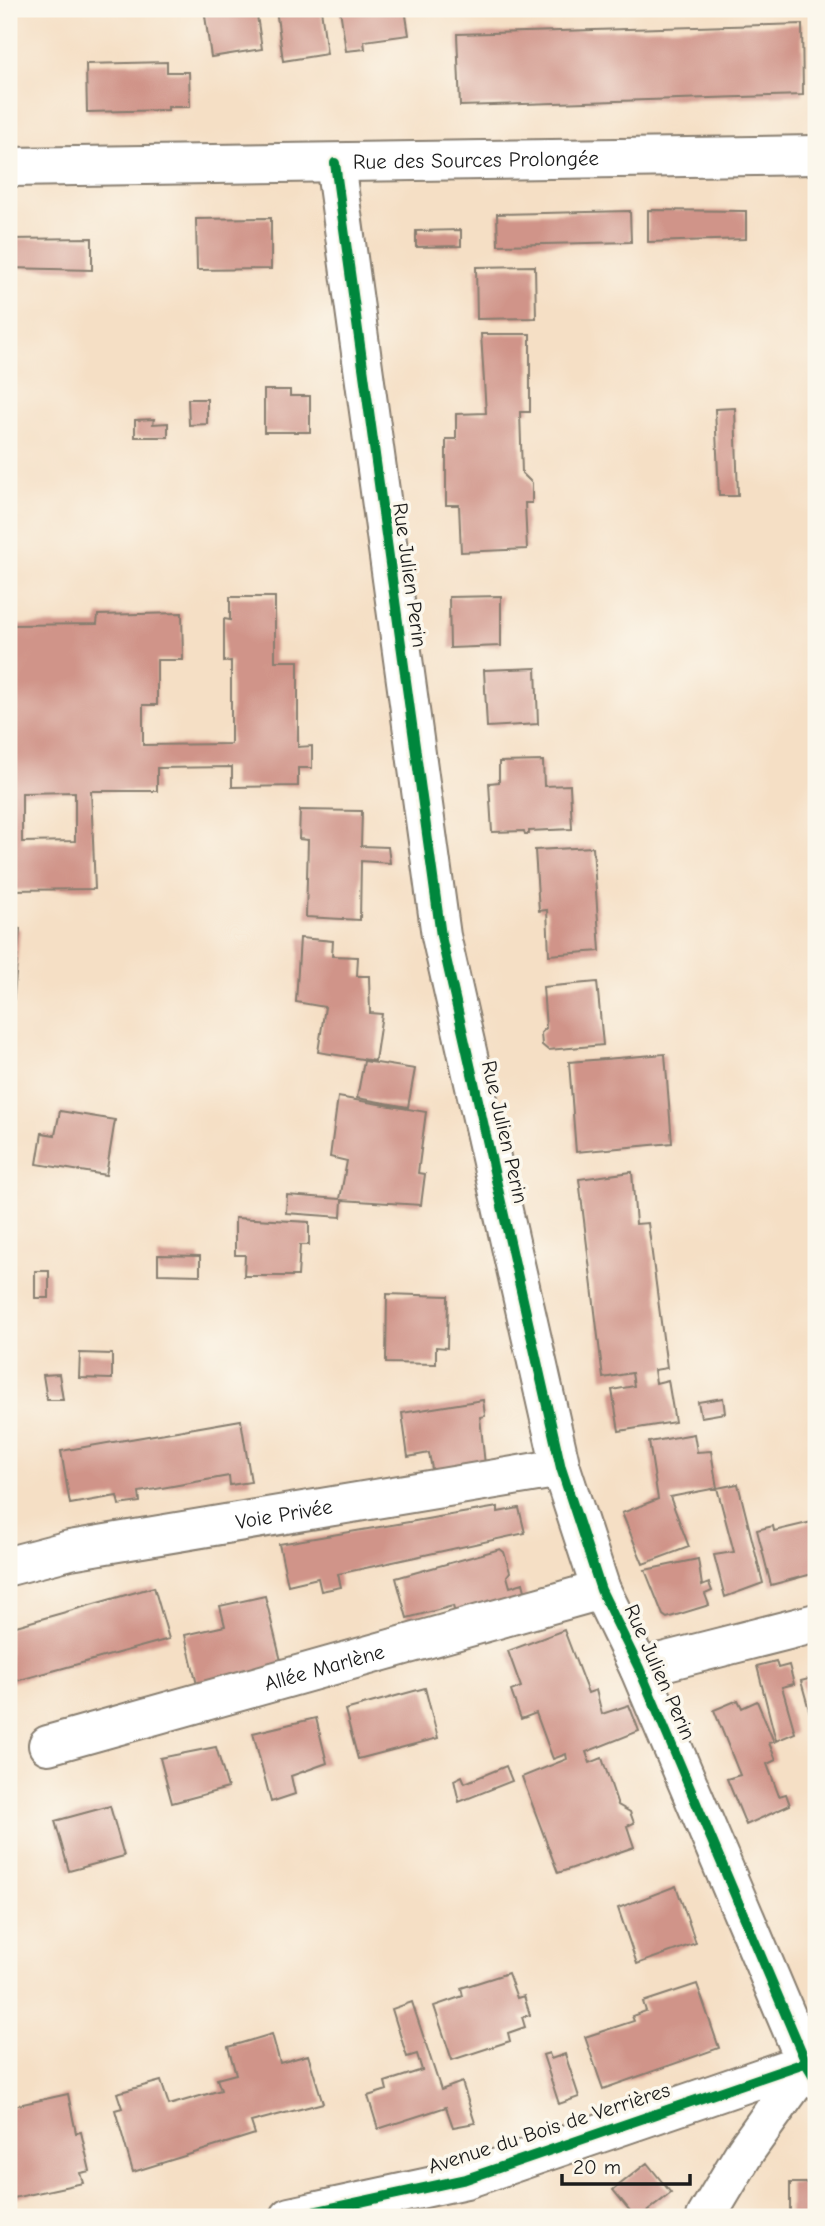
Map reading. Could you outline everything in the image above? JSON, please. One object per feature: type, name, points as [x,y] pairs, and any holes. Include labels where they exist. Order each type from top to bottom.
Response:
[{"type":"street","name":"Rue des Sources Prolongée","points":[[9,167],[816,155]]},
{"type":"street","name":"Rue Julien Perin","points":[[335,163],[441,936],[561,1468],[601,1590],[639,1668],[813,2068]]},
{"type":"street","name":"Voie Privée","points":[[9,1566],[69,1550],[561,1468]]},
{"type":"street","name":"Allée Marlène","points":[[48,1745],[601,1590]]},
{"type":"street","points":[[639,1668],[816,1623]]},
{"type":"street","points":[[706,2217],[746,2150],[813,2068]]},
{"type":"street","name":"Avenue du Bois de Verrières","points":[[290,2217],[466,2179],[813,2068]]},
{"type":"building","points":[[204,9],[256,9],[262,49],[211,57]]},
{"type":"building","points":[[276,9],[321,9],[327,54],[283,61]]},
{"type":"building","points":[[340,9],[405,9],[409,35],[364,41],[365,49],[346,51]]},
{"type":"building","points":[[802,24],[803,95],[460,106],[457,34]]},
{"type":"building","points":[[167,62],[167,72],[189,72],[190,107],[87,112],[86,64]]},
{"type":"building","points":[[648,210],[746,211],[746,239],[648,242]]},
{"type":"building","points":[[630,211],[631,242],[498,245],[497,214]]},
{"type":"building","points":[[271,218],[271,269],[197,270],[196,219]]},
{"type":"building","points":[[461,230],[461,246],[416,247],[416,231]]},
{"type":"building","points":[[92,238],[92,270],[9,268],[9,239]]},
{"type":"building","points":[[535,266],[536,318],[477,319],[476,267]]},
{"type":"building","points":[[481,334],[530,334],[530,412],[520,412],[522,473],[532,483],[532,503],[525,503],[527,549],[461,552],[459,505],[446,505],[446,439],[456,439],[456,414],[486,413]]},
{"type":"building","points":[[264,390],[290,390],[290,396],[310,396],[310,432],[264,432]]},
{"type":"building","points":[[188,399],[207,399],[207,424],[189,425]]},
{"type":"building","points":[[735,408],[738,496],[719,496],[715,409]]},
{"type":"building","points":[[154,419],[153,424],[168,423],[168,437],[135,437],[135,420]]},
{"type":"building","points":[[501,596],[501,646],[450,648],[449,597]]},
{"type":"building","points":[[230,597],[275,597],[275,661],[298,661],[298,747],[312,746],[312,768],[298,768],[298,786],[232,787],[232,767],[157,768],[157,791],[91,791],[95,889],[9,890],[9,625],[97,624],[98,615],[182,613],[183,660],[157,660],[157,705],[143,705],[143,745],[231,744],[231,661],[224,662],[224,619],[230,620]],"holes":[[[75,792],[75,841],[22,842],[22,793]]]},
{"type":"building","points":[[536,668],[538,724],[487,727],[484,670]]},
{"type":"building","points":[[543,761],[544,786],[570,785],[572,829],[529,831],[529,834],[524,831],[492,832],[489,783],[499,782],[499,762]]},
{"type":"building","points":[[300,810],[362,811],[361,846],[388,847],[390,863],[361,861],[360,920],[306,917],[308,840],[299,839]]},
{"type":"building","points":[[593,847],[600,951],[549,955],[547,910],[539,911],[535,850]]},
{"type":"building","points":[[9,928],[20,929],[13,1006],[9,1006]]},
{"type":"building","points":[[300,938],[333,941],[332,956],[358,957],[357,976],[369,976],[370,1013],[382,1014],[375,1061],[318,1052],[325,1007],[296,1002]]},
{"type":"building","points":[[597,982],[603,1045],[548,1050],[542,1045],[541,1033],[546,1028],[543,987]]},
{"type":"building","points":[[665,1054],[672,1143],[576,1152],[569,1062]]},
{"type":"building","points":[[364,1061],[415,1069],[408,1107],[357,1098]]},
{"type":"building","points":[[338,1097],[426,1112],[418,1173],[425,1174],[421,1205],[342,1200],[341,1217],[286,1213],[287,1195],[340,1199],[347,1161],[330,1157]]},
{"type":"building","points":[[60,1111],[115,1120],[106,1175],[37,1164],[42,1133],[55,1135]]},
{"type":"building","points":[[632,1172],[636,1224],[648,1223],[667,1368],[654,1370],[656,1383],[668,1380],[675,1422],[619,1431],[612,1390],[634,1386],[632,1373],[603,1378],[579,1179]]},
{"type":"building","points":[[9,1188],[16,1190],[10,1234],[9,1234]]},
{"type":"building","points":[[235,1218],[309,1222],[309,1245],[300,1245],[298,1276],[244,1276],[245,1255],[235,1255]]},
{"type":"building","points":[[158,1255],[200,1256],[200,1275],[158,1274]]},
{"type":"building","points":[[35,1271],[49,1271],[49,1298],[35,1298]]},
{"type":"building","points":[[387,1294],[448,1296],[447,1348],[436,1347],[436,1364],[386,1363]]},
{"type":"building","points":[[80,1353],[112,1354],[112,1379],[79,1378]]},
{"type":"building","points":[[59,1374],[63,1400],[47,1400],[43,1375]]},
{"type":"building","points":[[723,1398],[725,1413],[701,1417],[698,1402]]},
{"type":"building","points":[[483,1400],[485,1416],[480,1417],[485,1465],[433,1474],[429,1453],[408,1457],[402,1413]]},
{"type":"building","points":[[241,1420],[251,1482],[230,1485],[229,1476],[139,1492],[140,1502],[119,1505],[117,1496],[70,1504],[61,1451]]},
{"type":"building","points":[[694,1434],[697,1452],[711,1451],[717,1488],[670,1497],[689,1547],[643,1564],[622,1513],[658,1499],[649,1442]]},
{"type":"building","points":[[738,1484],[763,1583],[725,1597],[714,1555],[734,1552],[717,1488]]},
{"type":"building","points":[[498,1507],[498,1512],[519,1508],[525,1533],[338,1574],[341,1587],[321,1591],[318,1578],[288,1585],[279,1544]]},
{"type":"building","points":[[816,1521],[816,1573],[771,1585],[757,1530],[773,1526],[774,1531]]},
{"type":"building","points":[[500,1549],[504,1552],[510,1572],[507,1576],[510,1587],[523,1583],[528,1602],[457,1621],[453,1606],[407,1618],[396,1578]]},
{"type":"building","points":[[698,1559],[702,1586],[709,1583],[712,1591],[705,1594],[709,1605],[667,1618],[663,1615],[645,1570]]},
{"type":"building","points":[[154,1587],[169,1639],[9,1683],[9,1628]]},
{"type":"building","points":[[265,1596],[283,1669],[199,1693],[185,1635],[225,1626],[220,1606]]},
{"type":"building","points":[[564,1630],[588,1693],[596,1690],[602,1714],[629,1705],[639,1731],[586,1752],[590,1763],[602,1758],[618,1805],[630,1812],[634,1823],[627,1826],[634,1847],[558,1873],[522,1777],[567,1759],[566,1754],[553,1759],[536,1713],[521,1719],[511,1691],[521,1687],[508,1651]]},
{"type":"building","points":[[776,1661],[778,1668],[789,1665],[794,1684],[782,1687],[795,1733],[776,1741],[757,1666]]},
{"type":"building","points":[[816,1677],[816,1716],[811,1717],[801,1681]]},
{"type":"building","points":[[425,1688],[438,1738],[358,1759],[345,1710]]},
{"type":"building","points":[[738,1700],[742,1708],[757,1701],[774,1742],[769,1743],[776,1760],[767,1764],[779,1796],[786,1794],[790,1805],[746,1825],[727,1779],[740,1775],[714,1710]]},
{"type":"building","points":[[316,1718],[327,1763],[291,1776],[295,1794],[271,1802],[253,1733]]},
{"type":"building","points":[[216,1747],[228,1788],[172,1803],[160,1758]]},
{"type":"building","points":[[506,1766],[512,1781],[459,1802],[454,1780],[462,1776],[465,1783]]},
{"type":"building","points":[[110,1806],[124,1856],[69,1871],[55,1821]]},
{"type":"building","points":[[676,1886],[696,1943],[637,1964],[618,1908]]},
{"type":"building","points":[[508,1973],[517,1998],[524,1996],[530,2015],[522,2017],[525,2027],[508,2033],[510,2041],[452,2060],[434,2006],[463,1996],[461,1988]]},
{"type":"building","points":[[697,1984],[719,2048],[603,2089],[585,2037],[634,2021],[632,2016],[646,2011],[643,2002]]},
{"type":"building","points":[[412,2002],[441,2090],[462,2082],[475,2123],[453,2127],[446,2107],[378,2129],[368,2096],[387,2090],[385,2082],[422,2070],[417,2054],[407,2057],[392,2009]]},
{"type":"building","points":[[272,2034],[280,2063],[308,2055],[323,2103],[251,2122],[255,2134],[133,2172],[115,2110],[122,2108],[117,2093],[161,2081],[169,2105],[221,2090],[217,2079],[236,2074],[228,2047]]},
{"type":"building","points":[[549,2053],[551,2059],[565,2054],[579,2097],[559,2104],[543,2055]]},
{"type":"building","points":[[68,2094],[76,2133],[81,2132],[90,2171],[80,2173],[83,2183],[9,2199],[9,2107]]},
{"type":"building","points":[[647,2163],[671,2193],[640,2217],[635,2217],[613,2190]]},
{"type":"building","points":[[790,2183],[816,2183],[816,2217],[790,2217]]},
{"type":"cycle path","points":[[335,163],[441,936],[561,1468],[601,1590],[639,1668],[807,2065],[816,2080]]},
{"type":"cycle path","points":[[290,2217],[466,2179],[816,2059]]}]
